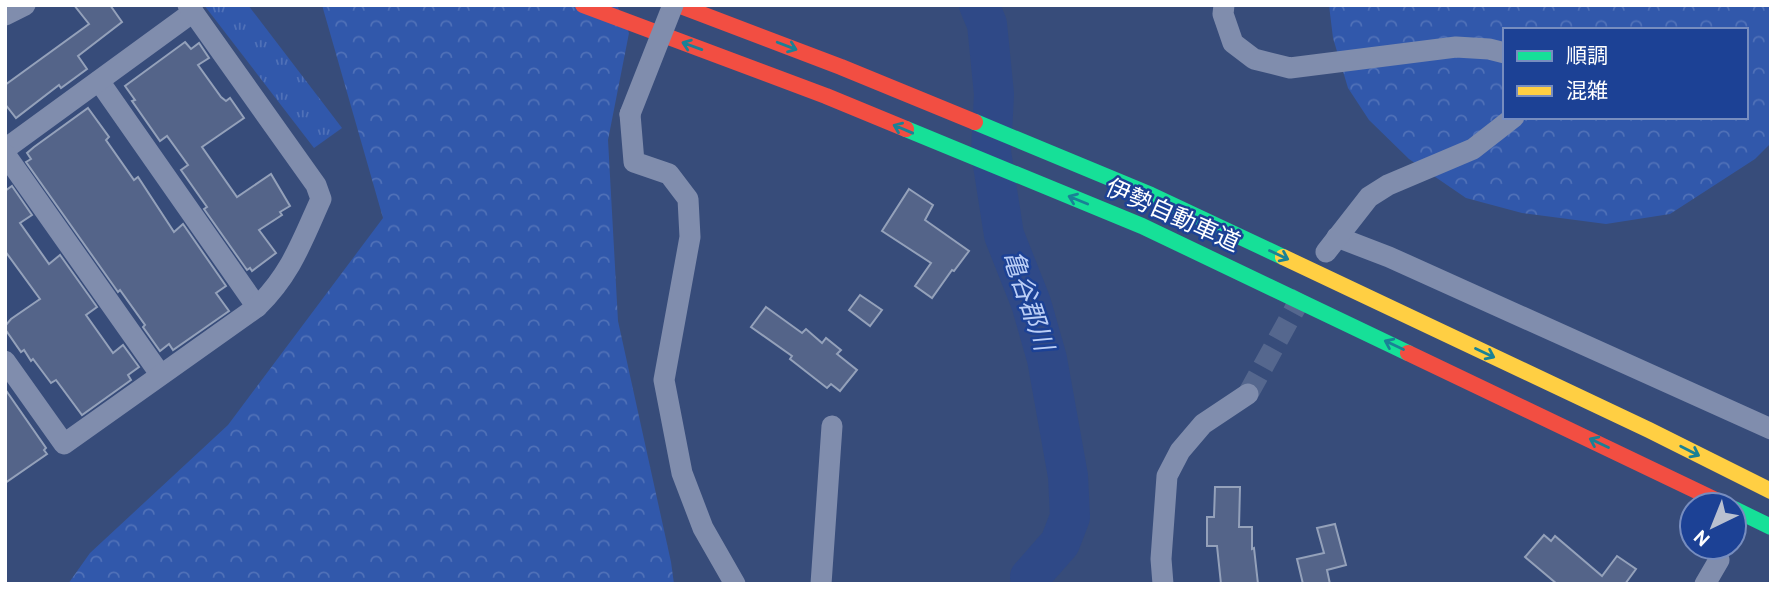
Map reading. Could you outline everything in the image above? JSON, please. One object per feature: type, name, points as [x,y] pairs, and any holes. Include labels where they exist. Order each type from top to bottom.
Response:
[{"type":"highway","name":"伊勢自動車道","points":[[583,5],[827,96],[1142,226],[1698,491]]},
{"type":"highway","name":"伊勢自動車道","points":[[675,5],[841,66],[1151,195],[1636,424],[1771,491]]},
{"type":"highway","points":[[1748,516],[1771,527]]},
{"type":"street","points":[[5,15],[25,5]]},
{"type":"street","points":[[675,5],[630,114],[634,162],[669,174],[688,199],[690,237],[664,380],[682,473],[703,528],[735,584]]},
{"type":"street","points":[[1224,5],[1223,14],[1233,43],[1254,60],[1290,68],[1456,47],[1503,52]]},
{"type":"street","points":[[5,149],[99,81],[190,9],[316,185],[321,199],[290,267],[276,289],[257,307],[64,444],[5,361]]},
{"type":"street","points":[[99,81],[257,307]]},
{"type":"street","points":[[1511,119],[1473,149],[1388,185],[1369,197],[1331,245],[1402,262],[1771,429]]},
{"type":"street","points":[[5,154],[160,374]]},
{"type":"street","points":[[1163,584],[1161,559],[1167,476],[1180,452],[1203,424],[1248,394]]},
{"type":"street","points":[[821,584],[832,426]]},
{"type":"street","points":[[1705,584],[1719,561]]},
{"type":"green space","points":[[204,5],[248,5],[342,128],[314,148]]},
{"type":"green space","points":[[322,5],[617,5],[629,33],[608,140],[618,321],[674,584],[68,584],[90,553],[228,425],[383,218]]},
{"type":"green space","points":[[1329,5],[1771,5],[1771,143],[1755,159],[1670,214],[1606,224],[1522,213],[1466,198],[1409,159],[1369,120],[1348,88],[1333,38]]},
{"type":"building","points":[[74,5],[110,5],[122,22],[78,56],[87,69],[61,88],[59,85],[16,118],[5,104],[5,85],[89,24]]},
{"type":"building","points":[[185,42],[191,49],[199,43],[209,58],[198,65],[221,97],[226,101],[230,98],[244,118],[202,147],[237,197],[271,174],[290,206],[280,212],[282,215],[259,230],[276,253],[252,271],[250,268],[247,270],[204,209],[207,207],[181,170],[188,165],[167,136],[160,141],[132,101],[135,100],[125,86]]},
{"type":"building","points":[[88,108],[109,137],[106,140],[134,180],[138,177],[174,232],[183,224],[226,286],[216,293],[229,311],[173,350],[169,344],[160,351],[143,327],[145,325],[120,290],[118,292],[26,162],[31,159],[27,153]]},
{"type":"building","points":[[12,186],[32,215],[20,223],[49,264],[60,255],[97,307],[86,315],[113,353],[123,345],[139,367],[128,375],[131,380],[82,415],[56,380],[51,383],[33,359],[31,361],[24,350],[21,352],[5,329],[11,319],[40,299],[5,251],[5,191]]},
{"type":"building","points":[[909,189],[933,205],[925,220],[969,251],[932,298],[915,286],[931,263],[882,231]]},
{"type":"building","points":[[860,295],[882,310],[870,326],[849,310]]},
{"type":"building","points":[[766,307],[802,333],[806,329],[822,343],[826,338],[841,350],[837,354],[857,370],[840,391],[831,384],[827,388],[790,359],[792,356],[751,327]]},
{"type":"building","points":[[5,389],[46,448],[44,450],[47,454],[5,483]]},
{"type":"building","points":[[1215,487],[1240,487],[1239,527],[1252,527],[1252,549],[1254,548],[1258,584],[1221,584],[1217,546],[1207,546],[1207,517],[1214,517]]},
{"type":"building","points":[[1335,524],[1346,565],[1327,570],[1330,584],[1303,584],[1297,559],[1324,553],[1317,528]]},
{"type":"building","points":[[1544,535],[1551,541],[1555,536],[1602,576],[1617,556],[1636,569],[1625,584],[1557,584],[1525,557]]},
{"type":"waterway","name":"亀谷郡川","points":[[979,5],[987,24],[994,94],[991,152],[1004,235],[1031,303],[1047,359],[1068,476],[1070,517],[1060,543],[1030,577],[1031,584]]},
{"type":"tunnel","points":[[1248,394],[1303,294]]},
{"type":"traffic: fast","points":[[975,122],[1151,195],[1283,257]]},
{"type":"traffic: fast","points":[[906,129],[1142,226],[1408,353]]},
{"type":"traffic: fast","points":[[1748,516],[1771,527]]},
{"type":"traffic: slow","points":[[1283,257],[1649,430],[1771,491]]},
{"type":"traffic: jam","points":[[583,5],[826,96],[906,129]]},
{"type":"traffic: jam","points":[[678,5],[975,122]]},
{"type":"traffic: jam","points":[[1408,353],[1697,491]]}]
